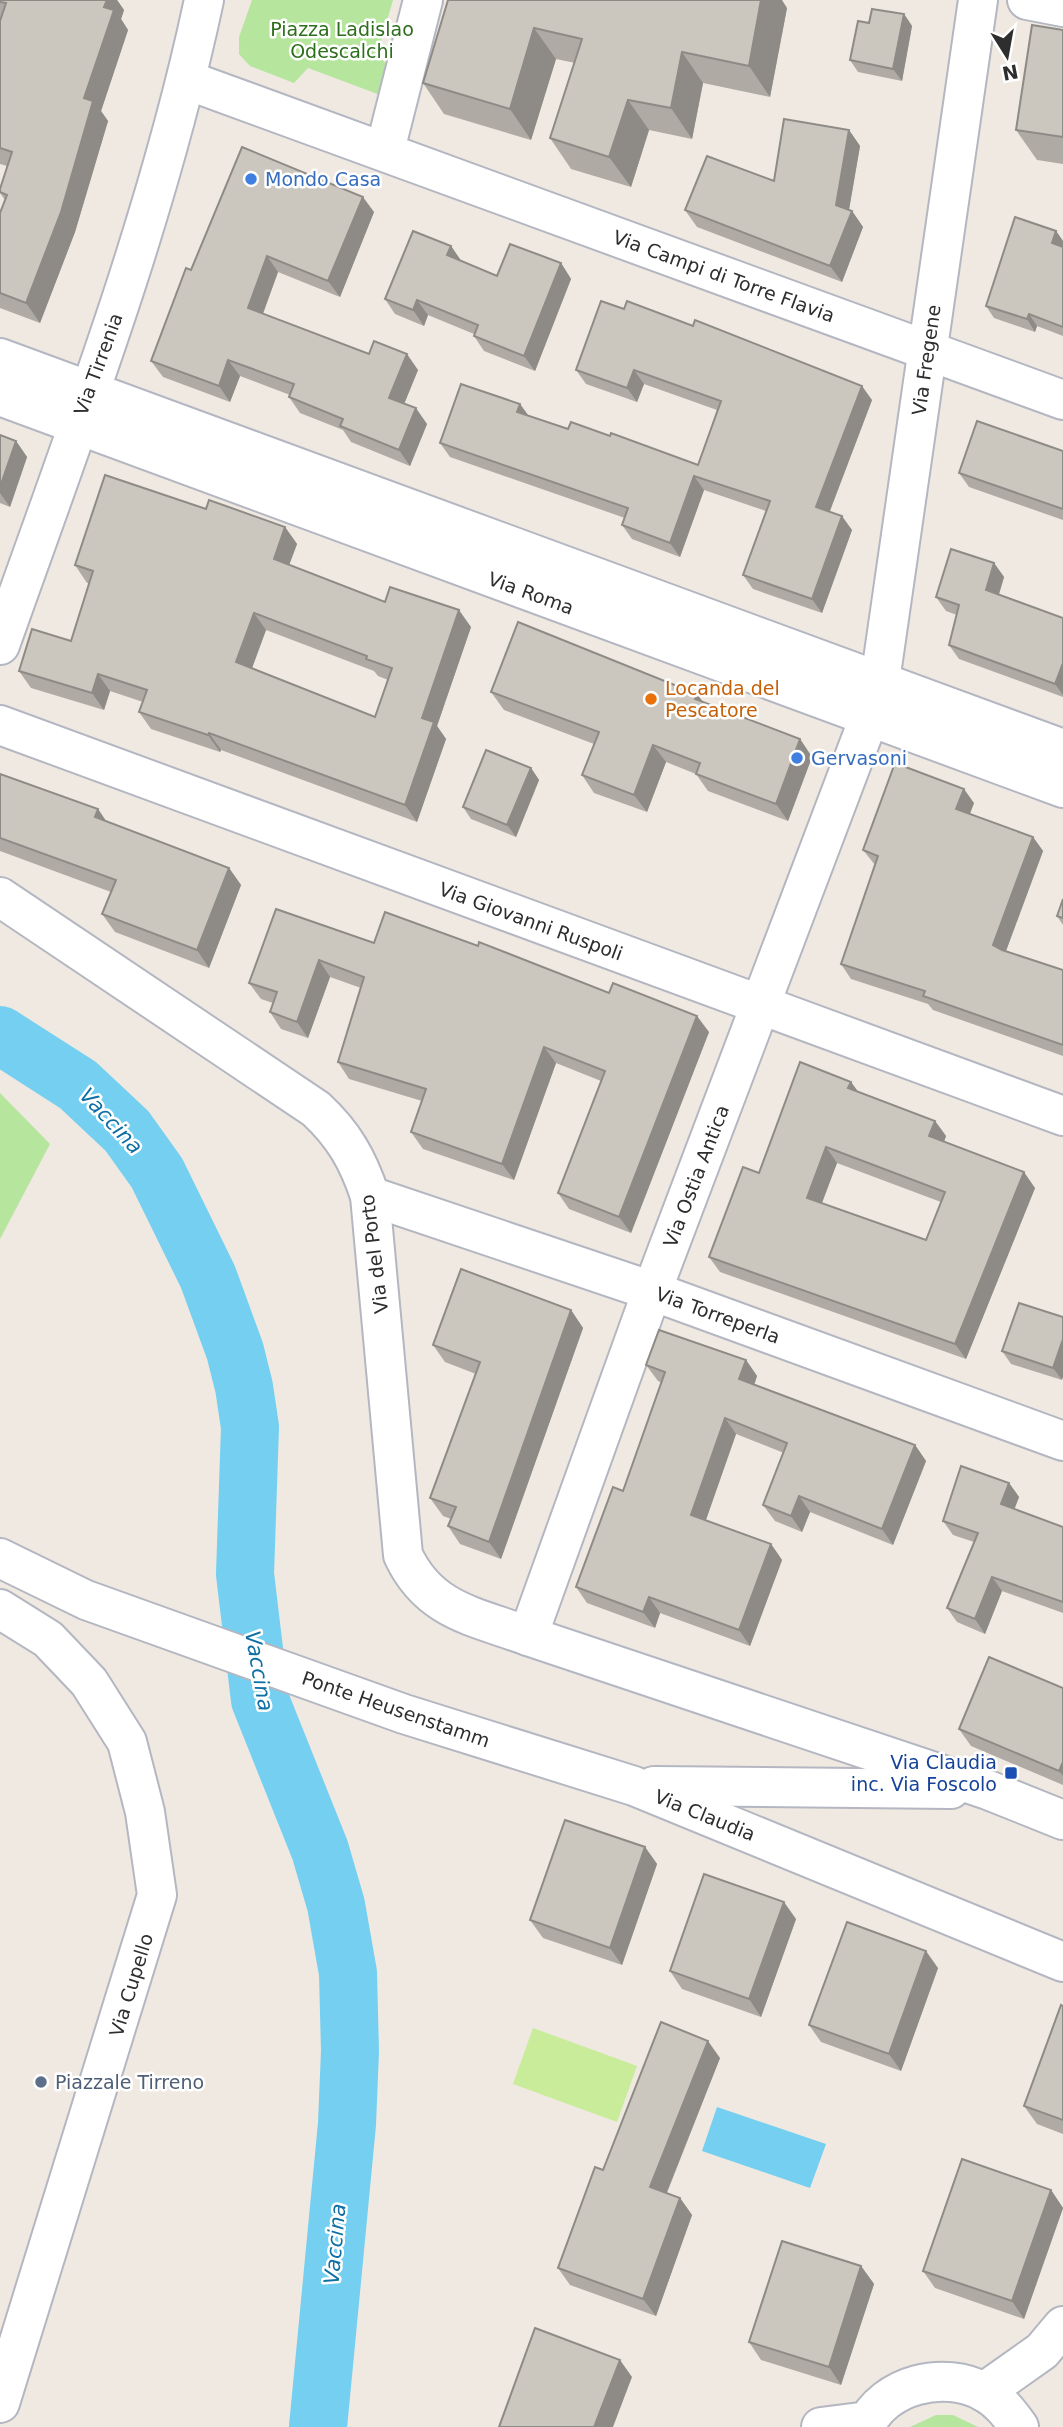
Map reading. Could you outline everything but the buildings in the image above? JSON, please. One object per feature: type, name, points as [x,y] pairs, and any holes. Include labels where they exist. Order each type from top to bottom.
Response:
[{"type":"street","points":[[204,0],[187,79],[385,150],[423,0]]},
{"type":"street","name":"Via Fregene","points":[[869,718],[880,681],[978,0]]},
{"type":"street","points":[[1027,0],[1063,7]]},
{"type":"street","name":"Via Tirrenia","points":[[0,645],[84,408],[187,79]]},
{"type":"street","name":"Via Campi di Torre Flavia","points":[[385,150],[1063,400]]},
{"type":"street","name":"Via Roma","points":[[0,358],[84,408],[869,718],[1063,788]]},
{"type":"street","name":"Via Roma","points":[[0,396],[84,408],[880,681],[1063,749]]},
{"type":"street","name":"Via Ostia Antica","points":[[528,1636],[652,1291],[869,718]]},
{"type":"street","name":"Via Giovanni Ruspoli","points":[[0,724],[1063,1116]]},
{"type":"street","name":"Via del Porto","points":[[0,897],[316,1109],[337,1129],[351,1149],[370,1196],[403,1555],[413,1578],[436,1600],[528,1636]]},
{"type":"street","name":"Via Torreperla","points":[[370,1196],[652,1291],[1063,1441]]},
{"type":"street","name":"Ponte Heusenstamm","points":[[0,1558],[86,1600],[404,1714],[634,1786]]},
{"type":"street","name":"Via Cupello","points":[[0,1609],[48,1639],[81,1673],[127,1742],[145,1812],[158,1895],[0,2403]]},
{"type":"street","name":"Via Claudia","points":[[528,1636],[988,1790],[1063,1820]]},
{"type":"street","name":"Via Claudia","points":[[634,1786],[988,1790]]},
{"type":"street","name":"Via Claudia","points":[[634,1786],[1063,1962]]},
{"type":"street","points":[[984,2392],[1042,2351],[1063,2326]]},
{"type":"street","points":[[821,2427],[867,2424],[885,2401],[908,2388],[933,2381],[959,2383],[984,2392],[1005,2407],[1018,2427]]},
{"type":"green space","name":"Piazza Ladislao Odescalchi","points":[[252,0],[393,0],[377,55],[392,69],[383,96],[308,68],[294,83],[250,66],[239,54],[239,37]]},
{"type":"green space","points":[[0,1093],[50,1144],[0,1239]]},
{"type":"green space","points":[[533,2028],[637,2066],[617,2122],[513,2084]]},
{"type":"green space","points":[[936,2415],[953,2415],[978,2427],[910,2427]]},
{"type":"water","points":[[717,2107],[826,2144],[810,2188],[702,2151]]},
{"type":"waterway","name":"Vaccina","points":[[0,1035],[78,1085],[127,1131],[157,1173],[208,1277],[235,1351],[244,1387],[250,1427],[245,1574],[260,1700],[320,1850],[336,1905],[348,1973],[350,2051],[347,2124],[318,2427]]},
{"type":"place","name":"Mondo Casa","points":[[251,179]]},
{"type":"place","name":"Locanda del Pescatore","points":[[651,699]]},
{"type":"place","name":"Gervasoni","points":[[797,758]]},
{"type":"place","name":"Via Claudia inc. Via Foscolo","points":[[1011,1773]]},
{"type":"place","name":"Piazzale Tirreno","points":[[41,2082]]}]
